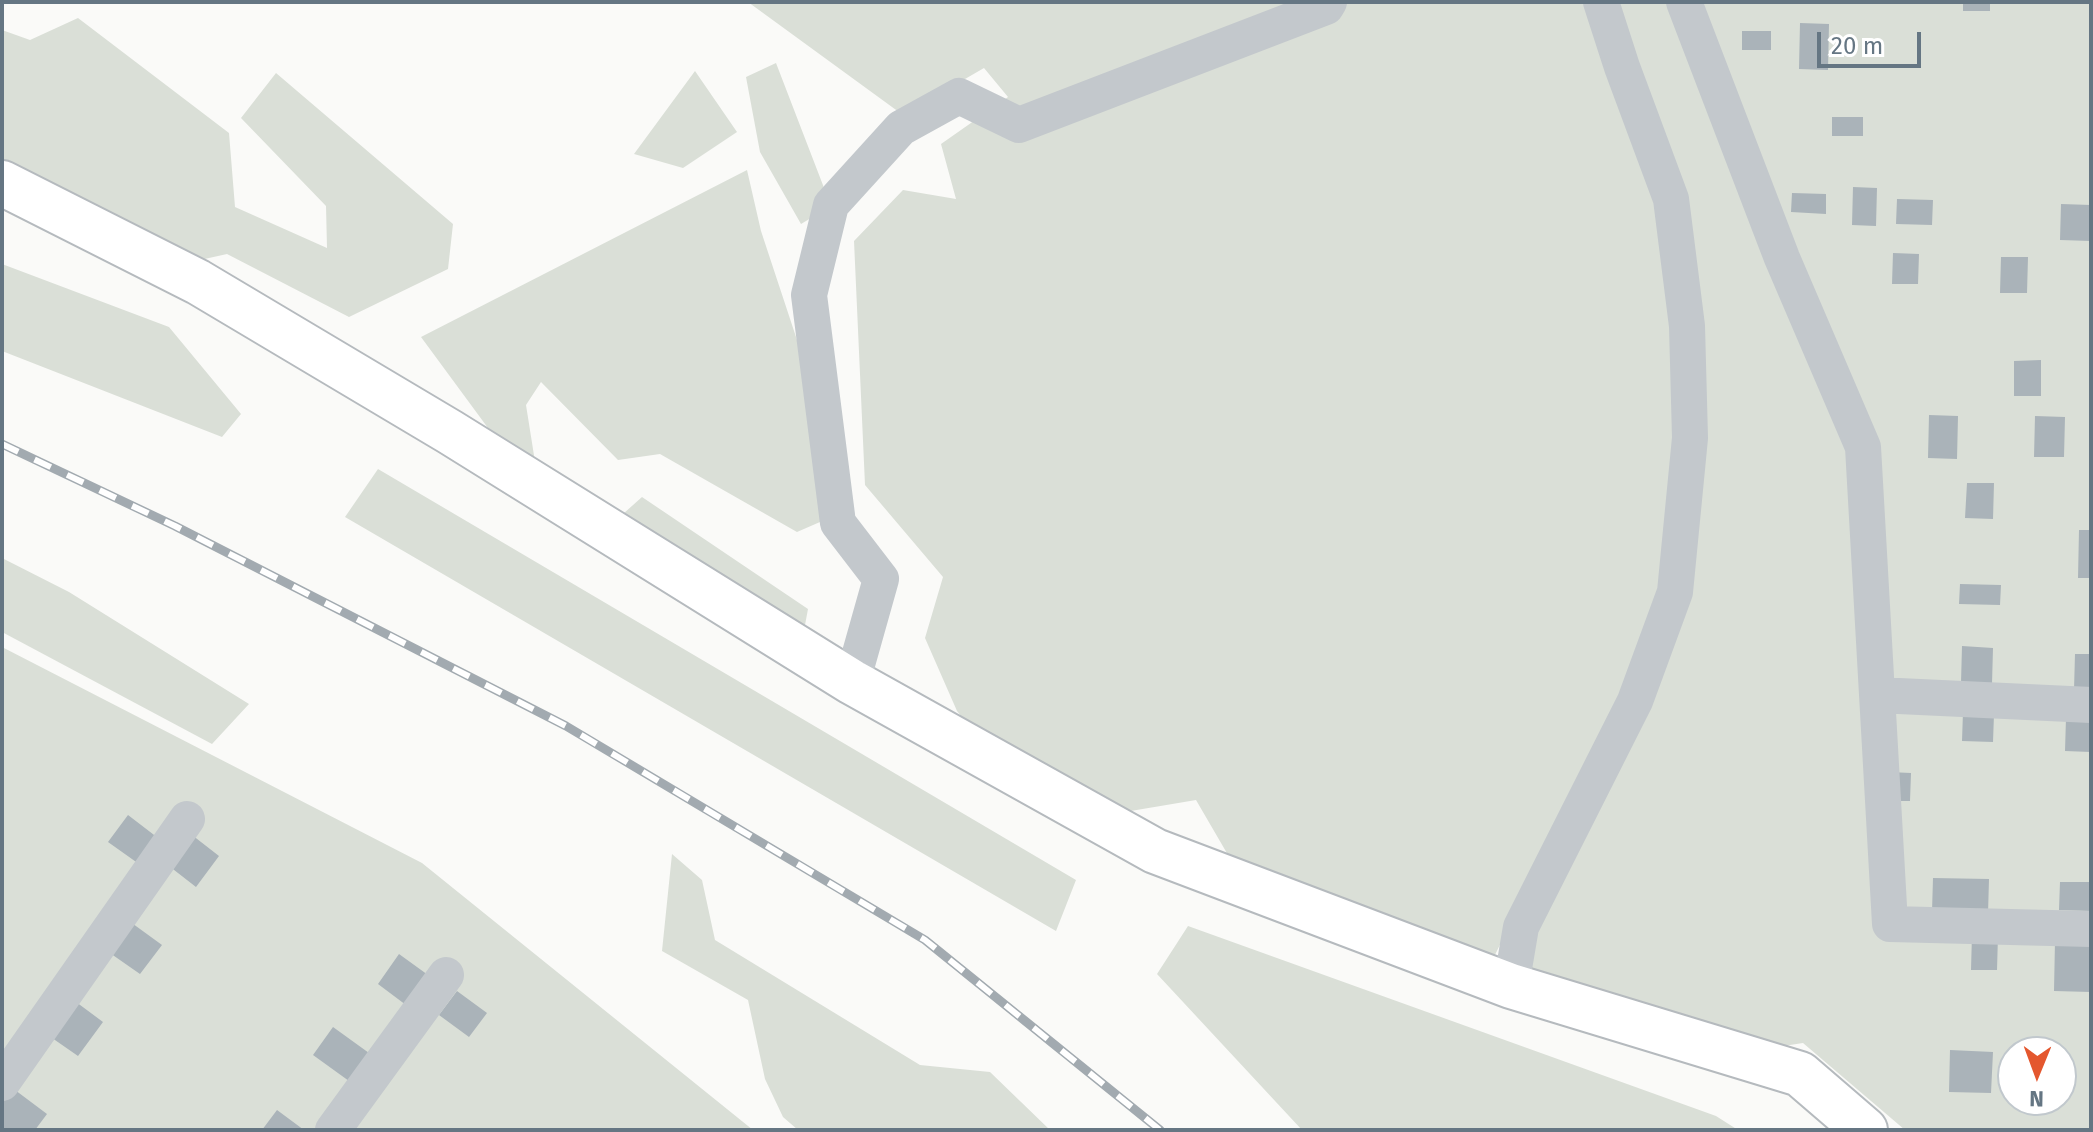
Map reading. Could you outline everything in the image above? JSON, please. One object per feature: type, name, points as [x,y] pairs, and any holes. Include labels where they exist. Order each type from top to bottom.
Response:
[{"type":"main road","points":[[2,183],[198,282],[463,440],[852,682],[1155,851],[1511,986],[1800,1074],[1865,1130]]},
{"type":"street","points":[[852,682],[881,579],[838,523],[809,295],[831,205],[901,128],[959,96],[1019,125],[1326,7],[1329,2]]},
{"type":"street","points":[[1511,986],[1521,927],[1635,701],[1675,592],[1690,438],[1687,326],[1671,199],[1601,2]]},
{"type":"street","points":[[1684,2],[1782,258],[1863,447],[1890,924],[2091,929]]},
{"type":"street","points":[[1877,695],[2091,705]]},
{"type":"street","points":[[2,1083],[187,819]]},
{"type":"street","points":[[333,1130],[446,975]]},
{"type":"shaded area","points":[[748,2],[1594,2],[1670,217],[1686,413],[1663,612],[1491,963],[1235,867],[1196,800],[1107,815],[998,763],[957,711],[925,638],[943,577],[865,485],[854,241],[903,190],[956,199],[941,144],[1008,97],[984,68],[903,115]]},
{"type":"shaded area","points":[[1612,2],[2091,2],[2091,1130],[1905,1130],[1803,1043],[1718,1056],[1523,980],[1535,921],[1643,719],[1701,360]]},
{"type":"shaded area","points":[[78,18],[229,133],[235,207],[327,248],[326,206],[241,118],[276,73],[453,224],[448,269],[349,317],[227,254],[182,264],[2,175],[2,30],[30,40]]},
{"type":"shaded area","points":[[776,63],[831,206],[801,224],[760,152],[746,77]]},
{"type":"shaded area","points":[[695,71],[737,132],[683,168],[634,154]]},
{"type":"shaded area","points":[[747,170],[761,231],[835,455],[843,512],[797,532],[660,454],[618,460],[541,382],[526,405],[536,468],[499,443],[421,337]]},
{"type":"shaded area","points":[[2,264],[169,327],[241,414],[222,437],[2,351]]},
{"type":"shaded area","points":[[378,469],[1076,880],[1056,931],[345,517]]},
{"type":"shaded area","points":[[642,497],[808,609],[802,641],[614,522]]},
{"type":"shaded area","points":[[2,558],[69,592],[249,704],[212,744],[2,632]]},
{"type":"shaded area","points":[[2,647],[422,863],[753,1130],[2,1130]]},
{"type":"shaded area","points":[[672,854],[702,880],[715,940],[920,1065],[990,1072],[1050,1130],[798,1130],[783,1117],[765,1079],[748,1000],[662,951]]},
{"type":"shaded area","points":[[1188,926],[1716,1116],[1738,1130],[1302,1130],[1157,974]]},
{"type":"building","points":[[1963,2],[1990,2],[1990,11],[1963,11]]},
{"type":"building","points":[[1800,23],[1829,24],[1828,70],[1799,69]]},
{"type":"building","points":[[1742,31],[1771,31],[1771,50],[1742,50]]},
{"type":"building","points":[[1832,117],[1863,117],[1863,136],[1832,136]]},
{"type":"building","points":[[1853,187],[1877,188],[1876,226],[1852,225]]},
{"type":"building","points":[[1792,193],[1826,194],[1826,214],[1791,212]]},
{"type":"building","points":[[1897,199],[1933,200],[1932,225],[1896,224]]},
{"type":"building","points":[[2061,204],[2091,205],[2091,241],[2060,240]]},
{"type":"building","points":[[1893,253],[1919,254],[1918,284],[1892,284]]},
{"type":"building","points":[[2001,257],[2028,257],[2027,293],[2000,293]]},
{"type":"building","points":[[2041,360],[2041,396],[2014,396],[2014,361]]},
{"type":"building","points":[[1929,415],[1958,416],[1957,459],[1928,458]]},
{"type":"building","points":[[2035,416],[2065,417],[2064,457],[2034,457]]},
{"type":"building","points":[[1967,483],[1994,483],[1993,519],[1965,518]]},
{"type":"building","points":[[2079,530],[2091,530],[2091,578],[2078,578]]},
{"type":"building","points":[[1960,584],[2001,585],[2000,605],[1959,604]]},
{"type":"building","points":[[1962,646],[1993,648],[1992,684],[1961,683]]},
{"type":"building","points":[[2075,654],[2091,654],[2091,691],[2074,690]]},
{"type":"building","points":[[1963,712],[1994,714],[1993,742],[1962,741]]},
{"type":"building","points":[[2066,718],[2091,719],[2091,752],[2065,751]]},
{"type":"building","points":[[1889,772],[1911,773],[1910,801],[1888,801]]},
{"type":"building","points":[[128,815],[158,838],[139,864],[108,842]]},
{"type":"building","points":[[192,835],[219,856],[196,887],[169,866]]},
{"type":"building","points":[[1933,878],[1989,879],[1988,914],[1932,912]]},
{"type":"building","points":[[2060,882],[2091,882],[2091,911],[2059,910]]},
{"type":"building","points":[[129,921],[162,945],[140,974],[107,951]]},
{"type":"building","points":[[1972,934],[1998,935],[1997,970],[1971,970]]},
{"type":"building","points":[[2055,941],[2091,942],[2091,992],[2054,991]]},
{"type":"building","points":[[399,954],[428,975],[406,1005],[378,984]]},
{"type":"building","points":[[457,991],[487,1013],[469,1037],[439,1015]]},
{"type":"building","points":[[68,996],[103,1022],[78,1056],[42,1031]]},
{"type":"building","points":[[333,1027],[369,1053],[349,1081],[313,1055]]},
{"type":"building","points":[[1950,1050],[1993,1052],[1991,1093],[1949,1092]]},
{"type":"building","points":[[11,1087],[47,1114],[35,1130],[6,1130],[2,1127],[2,1100]]},
{"type":"building","points":[[277,1110],[304,1130],[262,1130]]},
{"type":"railway","points":[[2,444],[175,526],[566,726],[925,940],[1160,1130]]}]
